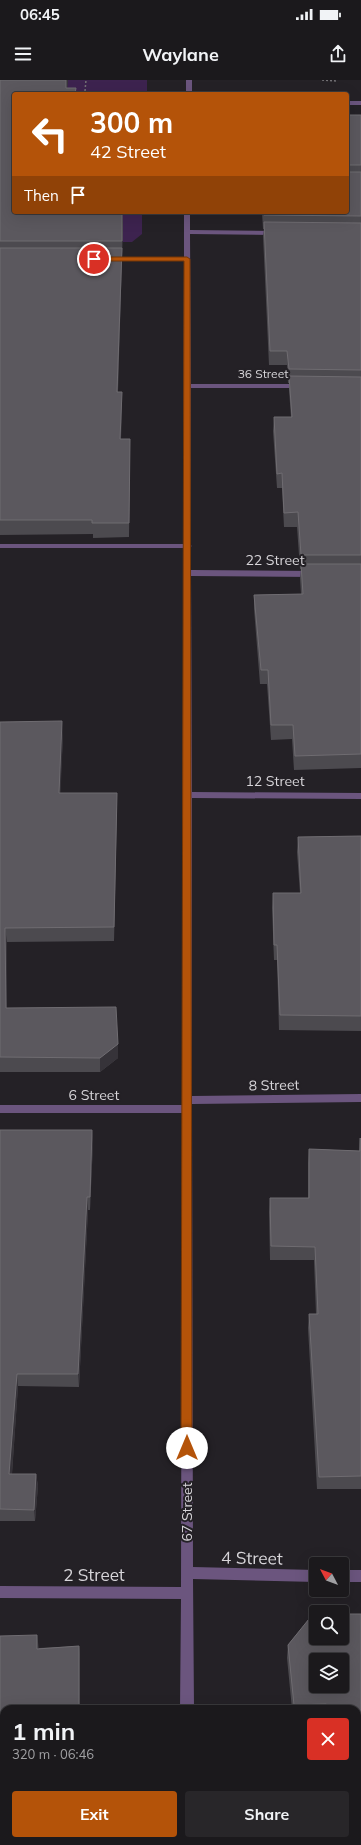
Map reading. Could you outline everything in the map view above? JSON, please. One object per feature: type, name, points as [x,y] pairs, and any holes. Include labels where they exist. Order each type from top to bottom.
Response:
[{"type":"street","points":[[189,80],[189,92]]},
{"type":"street","points":[[349,103],[361,103]]},
{"type":"street","name":"67 Street","points":[[187,1705],[188,214]]},
{"type":"street","points":[[187,232],[282,233]]},
{"type":"street","points":[[101,259],[187,259]]},
{"type":"street","name":"36 Street","points":[[188,386],[314,386]]},
{"type":"street","points":[[0,546],[188,546]]},
{"type":"street","name":"22 Street","points":[[188,573],[322,574]]},
{"type":"street","name":"12 Street","points":[[188,795],[361,796]]},
{"type":"street","name":"8 Street","points":[[188,1104],[361,1098]]},
{"type":"street","name":"6 Street","points":[[0,1109],[188,1104]]},
{"type":"street","name":"4 Street","points":[[187,1573],[309,1576]]},
{"type":"street","points":[[349,1576],[361,1576]]},
{"type":"street","name":"2 Street","points":[[0,1592],[187,1593]]},
{"type":"path","points":[[86,80],[86,91]]},
{"type":"shaded area","points":[[0,80],[147,80],[147,92],[12,92],[12,214],[142,214],[142,234],[132,242],[0,242]]},
{"type":"building","points":[[0,80],[66,80],[66,88],[76,88],[75,92],[12,92],[12,214],[122,214],[122,241],[0,241]]},
{"type":"building","points":[[349,115],[361,115],[361,165],[349,165]]},
{"type":"building","points":[[349,172],[361,172],[361,216],[264,215],[349,214]]},
{"type":"building","points":[[264,222],[361,223],[361,370],[289,369],[287,351],[270,351]]},
{"type":"building","points":[[0,248],[122,248],[117,392],[122,392],[120,439],[130,439],[129,523],[92,523],[92,520],[0,520]]},
{"type":"building","points":[[289,376],[361,377],[361,555],[301,555],[298,512],[284,513],[282,473],[277,474],[274,417],[292,417]]},
{"type":"building","points":[[301,564],[361,564],[361,754],[295,756],[293,725],[271,725],[268,670],[261,670],[254,595],[303,594]]},
{"type":"building","points":[[62,721],[59,793],[117,793],[114,927],[5,928],[6,1008],[116,1007],[118,1044],[100,1058],[0,1057],[0,722]]},
{"type":"building","points":[[361,836],[361,1016],[280,1015],[277,945],[274,945],[273,893],[301,893],[298,837]]},
{"type":"building","points":[[0,1130],[92,1130],[90,1197],[87,1197],[78,1374],[17,1374],[9,1474],[36,1474],[34,1510],[0,1509]]},
{"type":"building","points":[[360,1138],[361,1476],[319,1477],[309,1314],[318,1314],[315,1247],[271,1246],[270,1198],[309,1198],[309,1149],[360,1151]]},
{"type":"building","points":[[349,1614],[361,1614],[361,1705],[294,1705],[288,1645],[309,1619],[309,1645],[349,1645]]},
{"type":"building","points":[[37,1635],[37,1649],[79,1646],[79,1705],[0,1705],[0,1636]]},
{"type":"route","points":[[94,259],[187,259],[187,1448]]}]
